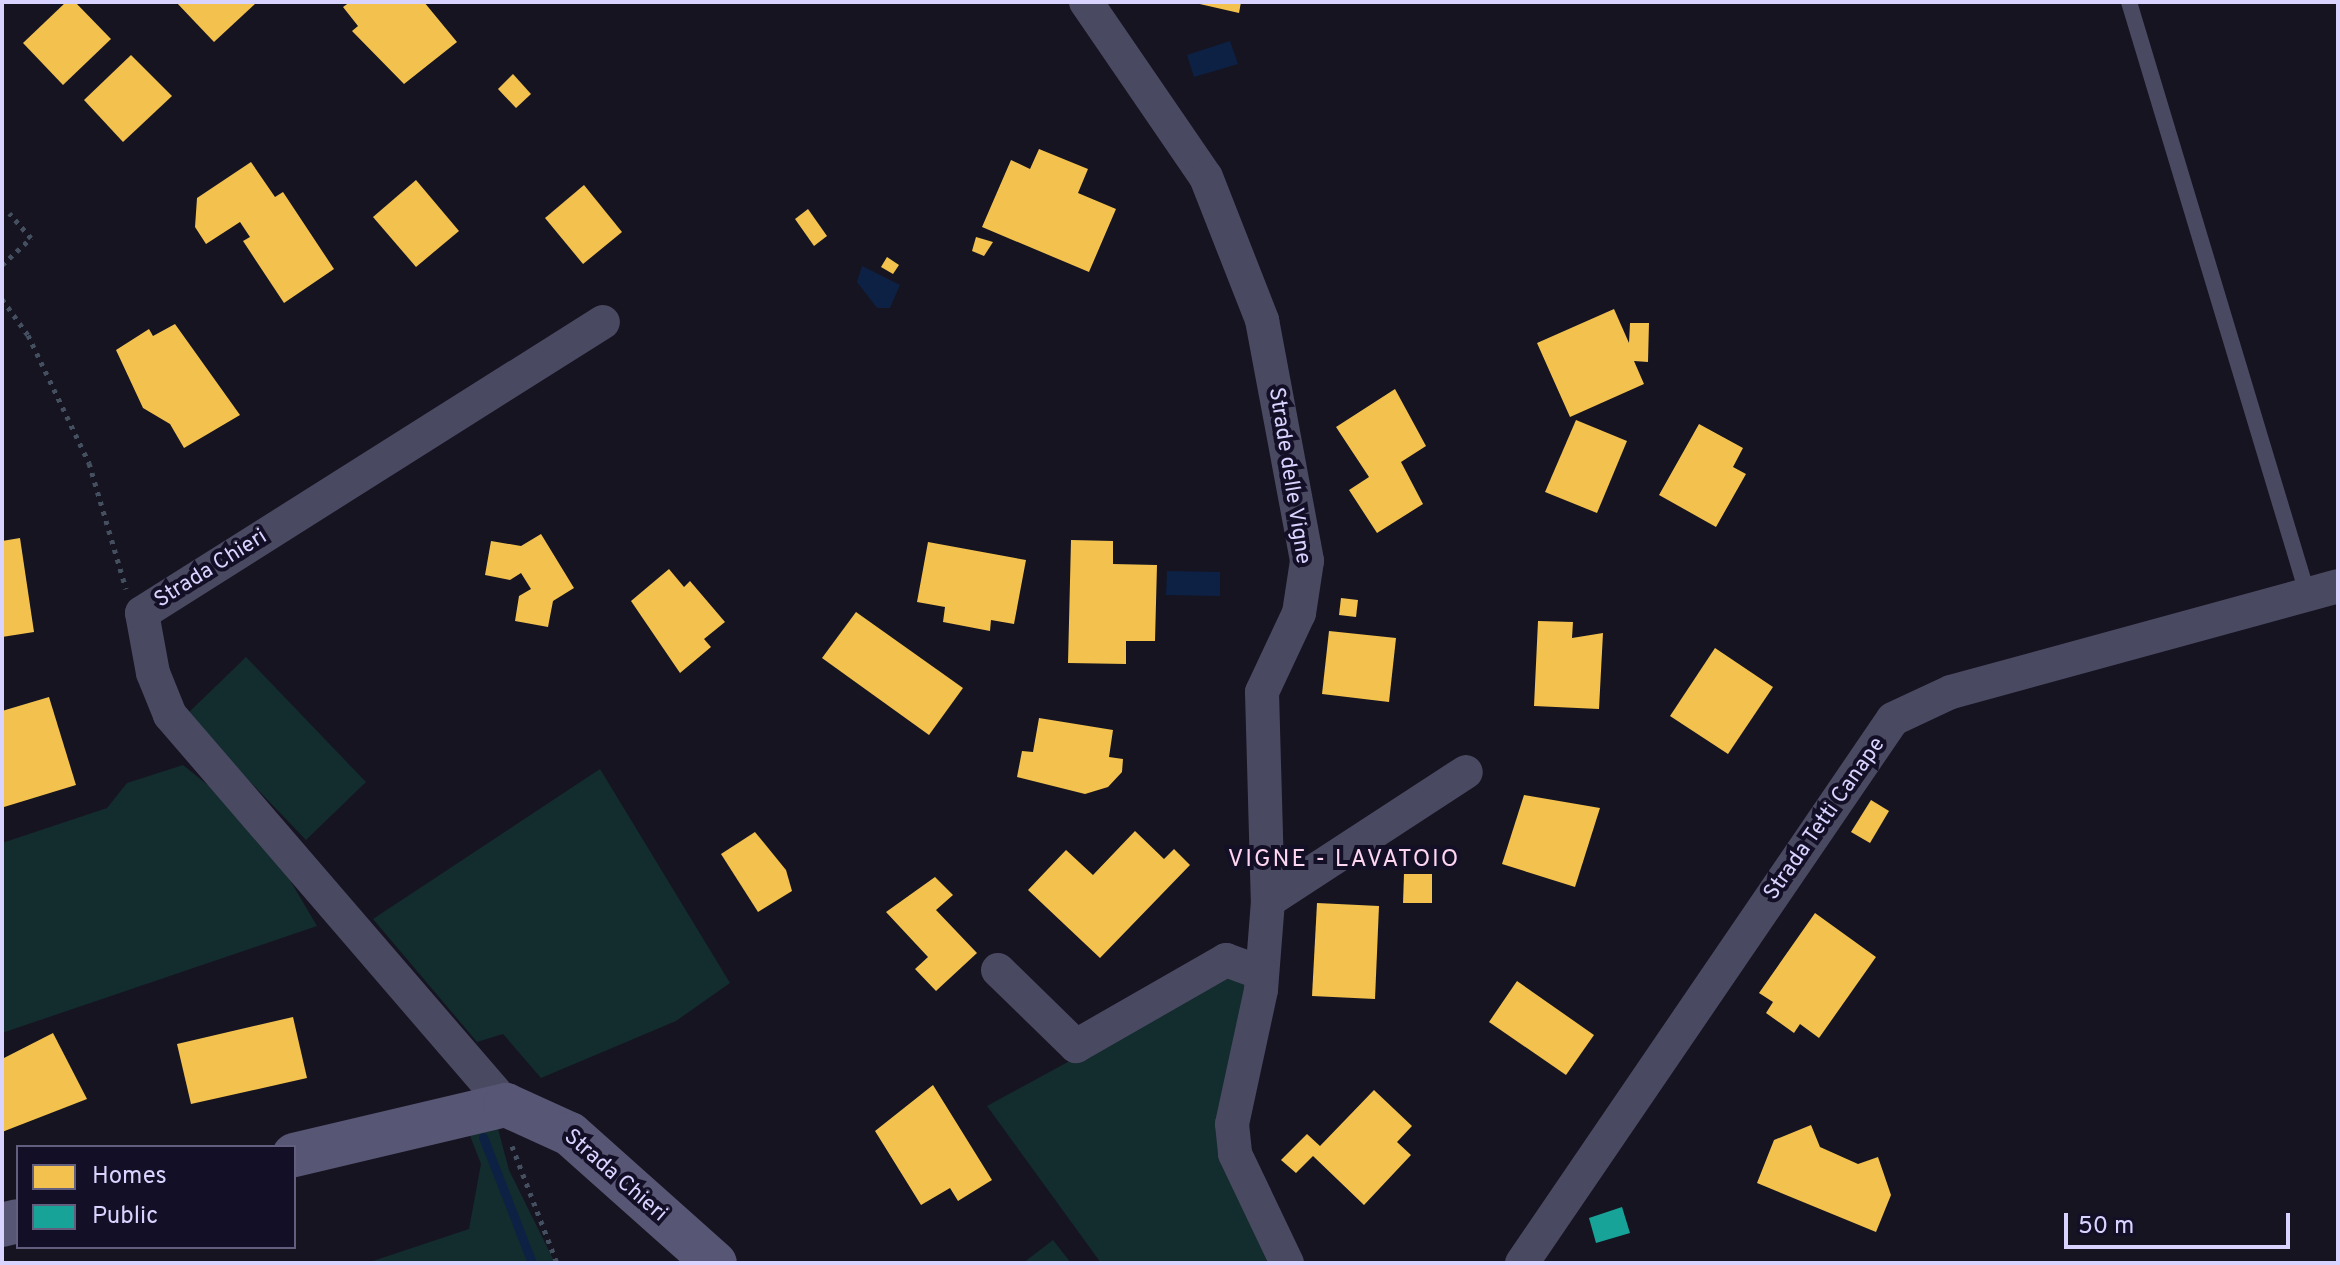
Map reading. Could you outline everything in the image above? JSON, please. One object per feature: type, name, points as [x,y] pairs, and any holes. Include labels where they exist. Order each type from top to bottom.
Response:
[{"type":"main road","points":[[296,1155],[506,1105]]},
{"type":"main road","name":"Strada Chieri","points":[[506,1105],[570,1134],[715,1263]]},
{"type":"street","name":"Strade delle Vigne","points":[[1086,2],[1206,177],[1262,320],[1307,561],[1299,613],[1262,692],[1268,901],[1262,973],[1232,1124],[1235,1154],[1287,1263]]},
{"type":"street","name":"Strada Chieri","points":[[506,1105],[170,715],[153,673],[142,613],[603,322]]},
{"type":"street","name":"Strada Tetti Canape","points":[[1522,1263],[1893,719],[1951,692],[2323,591]]},
{"type":"street","points":[[1268,901],[1466,772]]},
{"type":"street","points":[[998,970],[1076,1046],[1226,960],[1262,973]]},
{"type":"lane","points":[[2129,2],[2323,591]]},
{"type":"path","points":[[2,265],[31,238],[9,213]]},
{"type":"path","points":[[2,299],[28,335],[89,463],[119,578],[142,613]]},
{"type":"path","points":[[506,1105],[516,1168],[557,1263]]},
{"type":"green space","points":[[246,657],[366,782],[306,840],[186,715]]},
{"type":"green space","points":[[183,765],[225,799],[284,870],[317,926],[2,1033],[2,843],[107,808],[127,783]]},
{"type":"green space","points":[[600,769],[730,983],[676,1021],[541,1078],[503,1034],[477,1042],[373,919]]},
{"type":"green space","points":[[1229,974],[1248,983],[1223,1101],[1274,1263],[1101,1263],[987,1106]]},
{"type":"green space","points":[[497,1125],[509,1170],[555,1263],[367,1263],[469,1229],[481,1164],[467,1128]]},
{"type":"green space","points":[[1053,1240],[1071,1263],[1023,1263]]},
{"type":"water","points":[[1230,41],[1238,64],[1194,77],[1187,55]]},
{"type":"water","points":[[862,266],[900,285],[890,308],[877,308],[857,282]]},
{"type":"water","points":[[1167,571],[1220,572],[1220,596],[1166,595]]},
{"type":"building: Homes","points":[[66,2],[75,2],[111,39],[63,85],[23,43]]},
{"type":"building: Homes","points":[[176,2],[257,2],[214,42]]},
{"type":"building: Homes","points":[[350,2],[424,2],[457,42],[404,84],[352,31],[358,26],[343,7]]},
{"type":"building: Homes","points":[[1191,2],[1241,2],[1239,13]]},
{"type":"building: Homes","points":[[131,55],[172,96],[123,142],[84,100]]},
{"type":"building: Homes","points":[[513,74],[531,94],[516,108],[498,89]]},
{"type":"building: Homes","points":[[1039,149],[1088,169],[1078,193],[1116,209],[1089,272],[982,227],[1011,160],[1030,169]]},
{"type":"building: Homes","points":[[251,162],[275,197],[283,192],[334,269],[284,303],[243,241],[250,237],[240,222],[206,244],[195,227],[197,198]]},
{"type":"building: Homes","points":[[416,180],[459,231],[416,267],[373,217]]},
{"type":"building: Homes","points":[[584,185],[622,232],[583,264],[545,218]]},
{"type":"building: Homes","points":[[808,209],[827,236],[814,246],[795,219]]},
{"type":"building: Homes","points":[[976,237],[993,242],[984,256],[972,251]]},
{"type":"building: Homes","points":[[887,257],[899,265],[893,274],[881,267]]},
{"type":"building: Homes","points":[[1614,309],[1629,343],[1630,323],[1649,323],[1648,362],[1634,361],[1644,384],[1570,417],[1537,343]]},
{"type":"building: Homes","points":[[175,324],[240,415],[184,448],[170,424],[143,408],[116,350],[149,329],[153,336]]},
{"type":"building: Homes","points":[[1395,389],[1426,446],[1401,462],[1423,504],[1377,533],[1349,490],[1369,477],[1336,427]]},
{"type":"building: Homes","points":[[1576,420],[1627,441],[1597,513],[1545,492]]},
{"type":"building: Homes","points":[[1699,424],[1743,448],[1733,467],[1746,474],[1716,527],[1659,495]]},
{"type":"building: Homes","points":[[541,534],[574,588],[553,601],[548,627],[515,621],[519,596],[531,589],[521,573],[510,580],[485,575],[491,541],[521,546]]},
{"type":"building: Homes","points":[[20,538],[34,632],[2,637],[2,541]]},
{"type":"building: Homes","points":[[1071,540],[1113,541],[1113,564],[1157,565],[1155,641],[1126,641],[1126,664],[1068,663]]},
{"type":"building: Homes","points":[[928,542],[1026,560],[1014,624],[991,620],[990,631],[943,622],[945,607],[917,602]]},
{"type":"building: Homes","points":[[669,569],[684,587],[690,581],[725,622],[704,639],[711,647],[680,673],[631,601]]},
{"type":"building: Homes","points":[[1341,598],[1358,600],[1356,617],[1339,615]]},
{"type":"building: Homes","points":[[856,612],[963,688],[929,735],[822,658]]},
{"type":"building: Homes","points":[[1538,621],[1573,622],[1572,638],[1603,633],[1599,709],[1534,706]]},
{"type":"building: Homes","points":[[1329,631],[1396,638],[1389,702],[1322,694]]},
{"type":"building: Homes","points":[[1715,648],[1773,687],[1728,754],[1670,716]]},
{"type":"building: Homes","points":[[49,697],[76,785],[4,807],[2,711]]},
{"type":"building: Homes","points":[[1039,718],[1113,730],[1109,757],[1123,759],[1122,772],[1108,787],[1085,794],[1017,777],[1022,751],[1033,752]]},
{"type":"building: Homes","points":[[1524,795],[1600,808],[1575,887],[1502,864]]},
{"type":"building: Homes","points":[[1871,800],[1889,811],[1870,843],[1851,832]]},
{"type":"building: Homes","points":[[1135,831],[1164,859],[1174,849],[1190,865],[1100,958],[1028,890],[1066,850],[1093,875]]},
{"type":"building: Homes","points":[[755,832],[786,870],[792,891],[758,912],[721,854]]},
{"type":"building: Homes","points":[[1404,874],[1432,874],[1432,903],[1403,903]]},
{"type":"building: Homes","points":[[935,877],[953,895],[936,910],[977,953],[936,991],[915,969],[928,957],[886,912]]},
{"type":"building: Homes","points":[[1317,903],[1379,906],[1375,999],[1312,996]]},
{"type":"building: Homes","points":[[1815,913],[1876,957],[1819,1038],[1800,1024],[1794,1033],[1766,1013],[1773,1002],[1759,993]]},
{"type":"building: Homes","points":[[1517,981],[1594,1035],[1566,1075],[1489,1022]]},
{"type":"building: Homes","points":[[293,1017],[307,1078],[191,1104],[177,1044]]},
{"type":"building: Homes","points":[[53,1033],[87,1099],[2,1132],[2,1059]]},
{"type":"building: Homes","points":[[933,1085],[992,1180],[958,1201],[950,1188],[921,1205],[875,1131]]},
{"type":"building: Homes","points":[[1374,1090],[1412,1126],[1397,1142],[1411,1155],[1364,1205],[1313,1156],[1296,1173],[1281,1160],[1307,1134],[1320,1146]]},
{"type":"building: Homes","points":[[1811,1125],[1820,1147],[1858,1164],[1878,1157],[1891,1195],[1876,1232],[1757,1183],[1774,1140]]},
{"type":"building: Public","points":[[1622,1207],[1630,1233],[1596,1243],[1589,1218]]},
{"type":"waterway","points":[[483,1137],[532,1263]]},
{"type":"district","name":"VIGNE - LAVATOIO","points":[[1344,861]]}]
